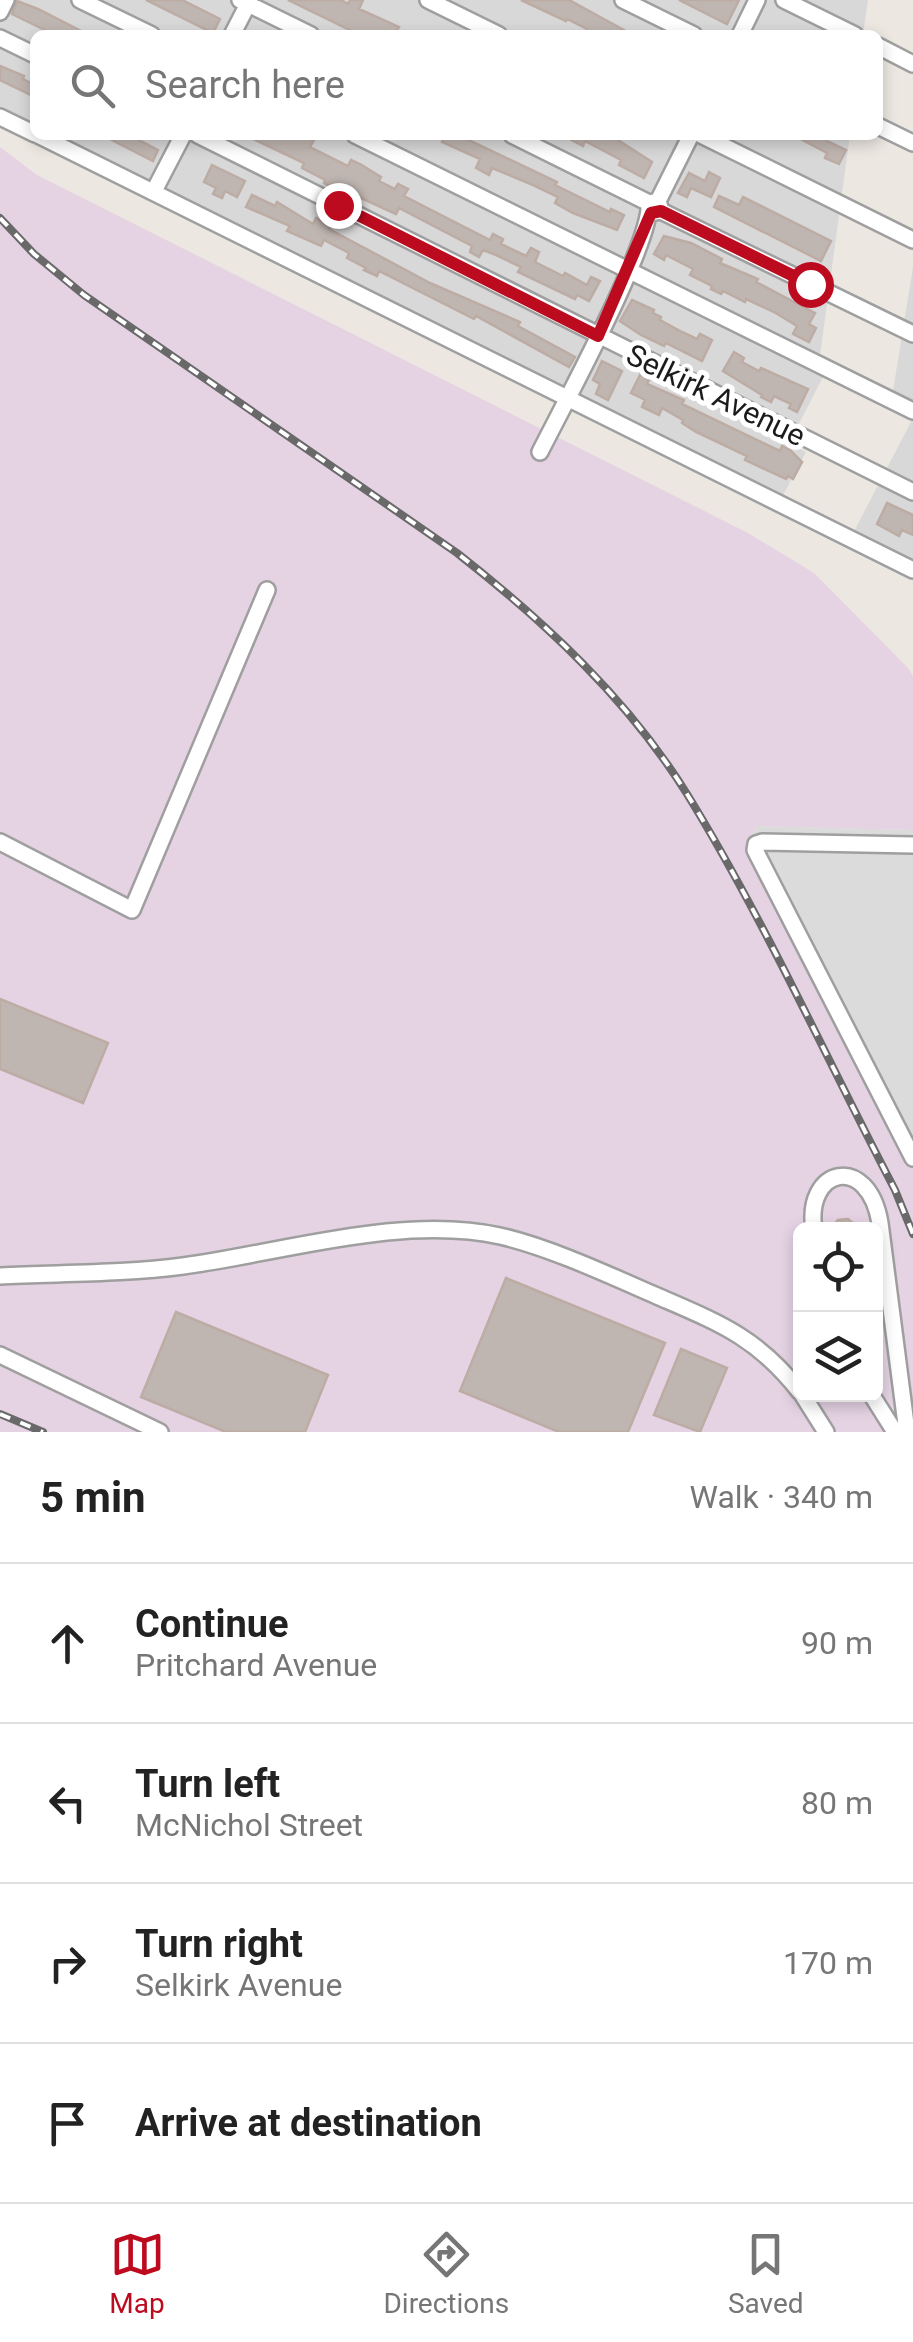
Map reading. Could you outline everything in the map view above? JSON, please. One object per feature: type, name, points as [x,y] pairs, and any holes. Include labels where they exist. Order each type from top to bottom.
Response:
[{"type":"street","points":[[0,12],[6,0]]},
{"type":"street","points":[[80,0],[142,30]]},
{"type":"street","points":[[428,0],[489,30]]},
{"type":"street","points":[[623,0],[684,30]]},
{"type":"street","points":[[742,30],[757,0]]},
{"type":"street","points":[[784,0],[845,30]]},
{"type":"street","points":[[234,30],[246,1],[301,30]]},
{"type":"street","points":[[0,38],[30,53]]},
{"type":"street","points":[[883,49],[913,64]]},
{"type":"street","points":[[0,117],[30,131]]},
{"type":"street","points":[[883,129],[913,144]]},
{"type":"street","points":[[48,140],[913,570]]},
{"type":"street","points":[[154,191],[180,140]]},
{"type":"street","name":"Selkirk Avenue","points":[[208,140],[913,492]]},
{"type":"street","points":[[365,140],[913,412]]},
{"type":"street","points":[[522,140],[913,334]]},
{"type":"street","points":[[540,452],[688,140]]},
{"type":"street","points":[[711,140],[913,240]]},
{"type":"street","points":[[0,842],[132,910],[267,590]]},
{"type":"street","points":[[913,845],[762,842],[756,844],[755,850],[913,1158]]},
{"type":"street","points":[[813,1222],[812,1205],[818,1191],[841,1176],[866,1186],[876,1202],[880,1222]]},
{"type":"street","points":[[0,1276],[180,1267],[372,1233],[500,1236],[606,1274],[736,1331],[782,1368],[793,1382]]},
{"type":"street","points":[[883,1246],[907,1432]]},
{"type":"street","points":[[0,1355],[160,1432]]},
{"type":"street","points":[[807,1402],[826,1432]]},
{"type":"street","points":[[875,1402],[896,1432]]},
{"type":"shaded area","points":[[0,0],[868,0],[864,30],[30,30],[30,128],[0,113]]},
{"type":"shaded area","points":[[55,140],[849,140],[818,370],[825,373],[789,443],[806,452],[780,501]]},
{"type":"shaded area","points":[[0,147],[37,175],[748,533],[814,573],[908,668],[913,676],[913,830],[757,826],[747,847],[913,1169],[913,1432],[0,1432]]},
{"type":"shaded area","points":[[913,267],[913,407],[892,397]]},
{"type":"shaded area","points":[[913,418],[913,568],[851,537]]},
{"type":"shaded area","points":[[757,826],[913,830],[913,1169],[747,847]]},
{"type":"building","points":[[146,0],[182,0],[220,19],[214,30],[207,30]]},
{"type":"building","points":[[288,0],[341,0],[348,4],[350,0],[363,0],[359,9],[399,27],[350,30]]},
{"type":"building","points":[[521,0],[569,0],[624,30],[586,30]]},
{"type":"building","points":[[679,0],[739,0],[727,24]]},
{"type":"building","points":[[17,1],[79,30],[45,30],[12,14]]},
{"type":"building","points":[[0,66],[24,76],[30,82],[30,95],[0,80]]},
{"type":"building","points":[[112,140],[139,140],[158,150],[153,161]]},
{"type":"building","points":[[256,140],[314,140],[310,147],[348,166],[351,160],[360,164],[381,177],[379,181],[395,189],[398,184],[408,189],[404,196],[490,240],[493,234],[503,239],[501,244],[526,256],[531,248],[539,252],[535,262],[563,276],[565,273],[587,285],[591,277],[600,281],[589,301],[577,295],[575,299],[518,272],[521,267],[496,255],[483,250],[479,257],[470,252],[472,246],[399,208],[396,214],[324,183],[325,180],[302,168],[304,163]]},
{"type":"building","points":[[469,140],[610,212],[611,209],[624,215],[617,230],[573,213],[555,203],[558,197],[492,168],[489,175],[476,168],[480,159],[442,142]]},
{"type":"building","points":[[572,140],[618,140],[652,162],[644,178],[619,165],[621,160],[585,141],[583,146]]},
{"type":"building","points":[[802,140],[827,140],[846,150],[839,164],[825,158],[827,153]]},
{"type":"building","points":[[212,165],[245,181],[237,197],[225,191],[222,198],[213,194],[216,188],[204,182]]},
{"type":"building","points":[[709,172],[720,178],[711,197],[691,188],[687,197],[678,193],[689,173],[705,181]]},
{"type":"building","points":[[252,195],[275,206],[277,202],[313,224],[316,218],[331,226],[329,229],[430,283],[520,322],[518,326],[575,357],[569,367],[476,316],[474,319],[379,271],[377,276],[364,270],[347,258],[349,253],[324,240],[321,246],[287,231],[290,226],[246,207]]},
{"type":"building","points":[[719,196],[739,205],[743,197],[831,241],[821,261],[714,207]]},
{"type":"building","points":[[664,236],[691,243],[722,259],[720,263],[758,279],[756,282],[815,313],[809,324],[816,328],[809,342],[793,334],[797,326],[774,312],[723,291],[721,294],[690,275],[693,269],[666,255],[664,260],[654,254]]},
{"type":"building","points":[[632,300],[654,310],[660,320],[682,332],[712,340],[702,361],[641,335],[620,321]]},
{"type":"building","points":[[734,352],[744,358],[742,362],[759,371],[761,368],[808,389],[797,412],[789,408],[791,404],[774,396],[771,402],[761,397],[723,371]]},
{"type":"building","points":[[602,361],[622,371],[608,400],[596,394],[600,384],[593,380]]},
{"type":"building","points":[[640,375],[649,380],[647,384],[684,400],[682,404],[780,451],[782,446],[790,450],[802,462],[793,479],[745,460],[747,456],[696,432],[662,408],[659,415],[642,407],[645,400],[631,393]]},
{"type":"building","points":[[887,503],[913,515],[913,535],[902,530],[899,536],[877,524]]},
{"type":"building","points":[[0,999],[108,1043],[83,1103],[0,1069]]},
{"type":"building","points":[[506,1278],[665,1343],[628,1432],[559,1432],[460,1391]]},
{"type":"building","points":[[176,1312],[328,1375],[305,1432],[226,1432],[141,1397]]},
{"type":"building","points":[[681,1349],[727,1368],[700,1432],[654,1415]]},
{"type":"railway","points":[[0,218],[34,254],[84,295],[457,553],[552,634],[611,694],[664,759],[742,890],[895,1190],[913,1234]]},
{"type":"railway","points":[[0,1414],[43,1432]]},
{"type":"route","points":[[338,205],[598,336],[651,213],[661,211],[810,284]]}]
